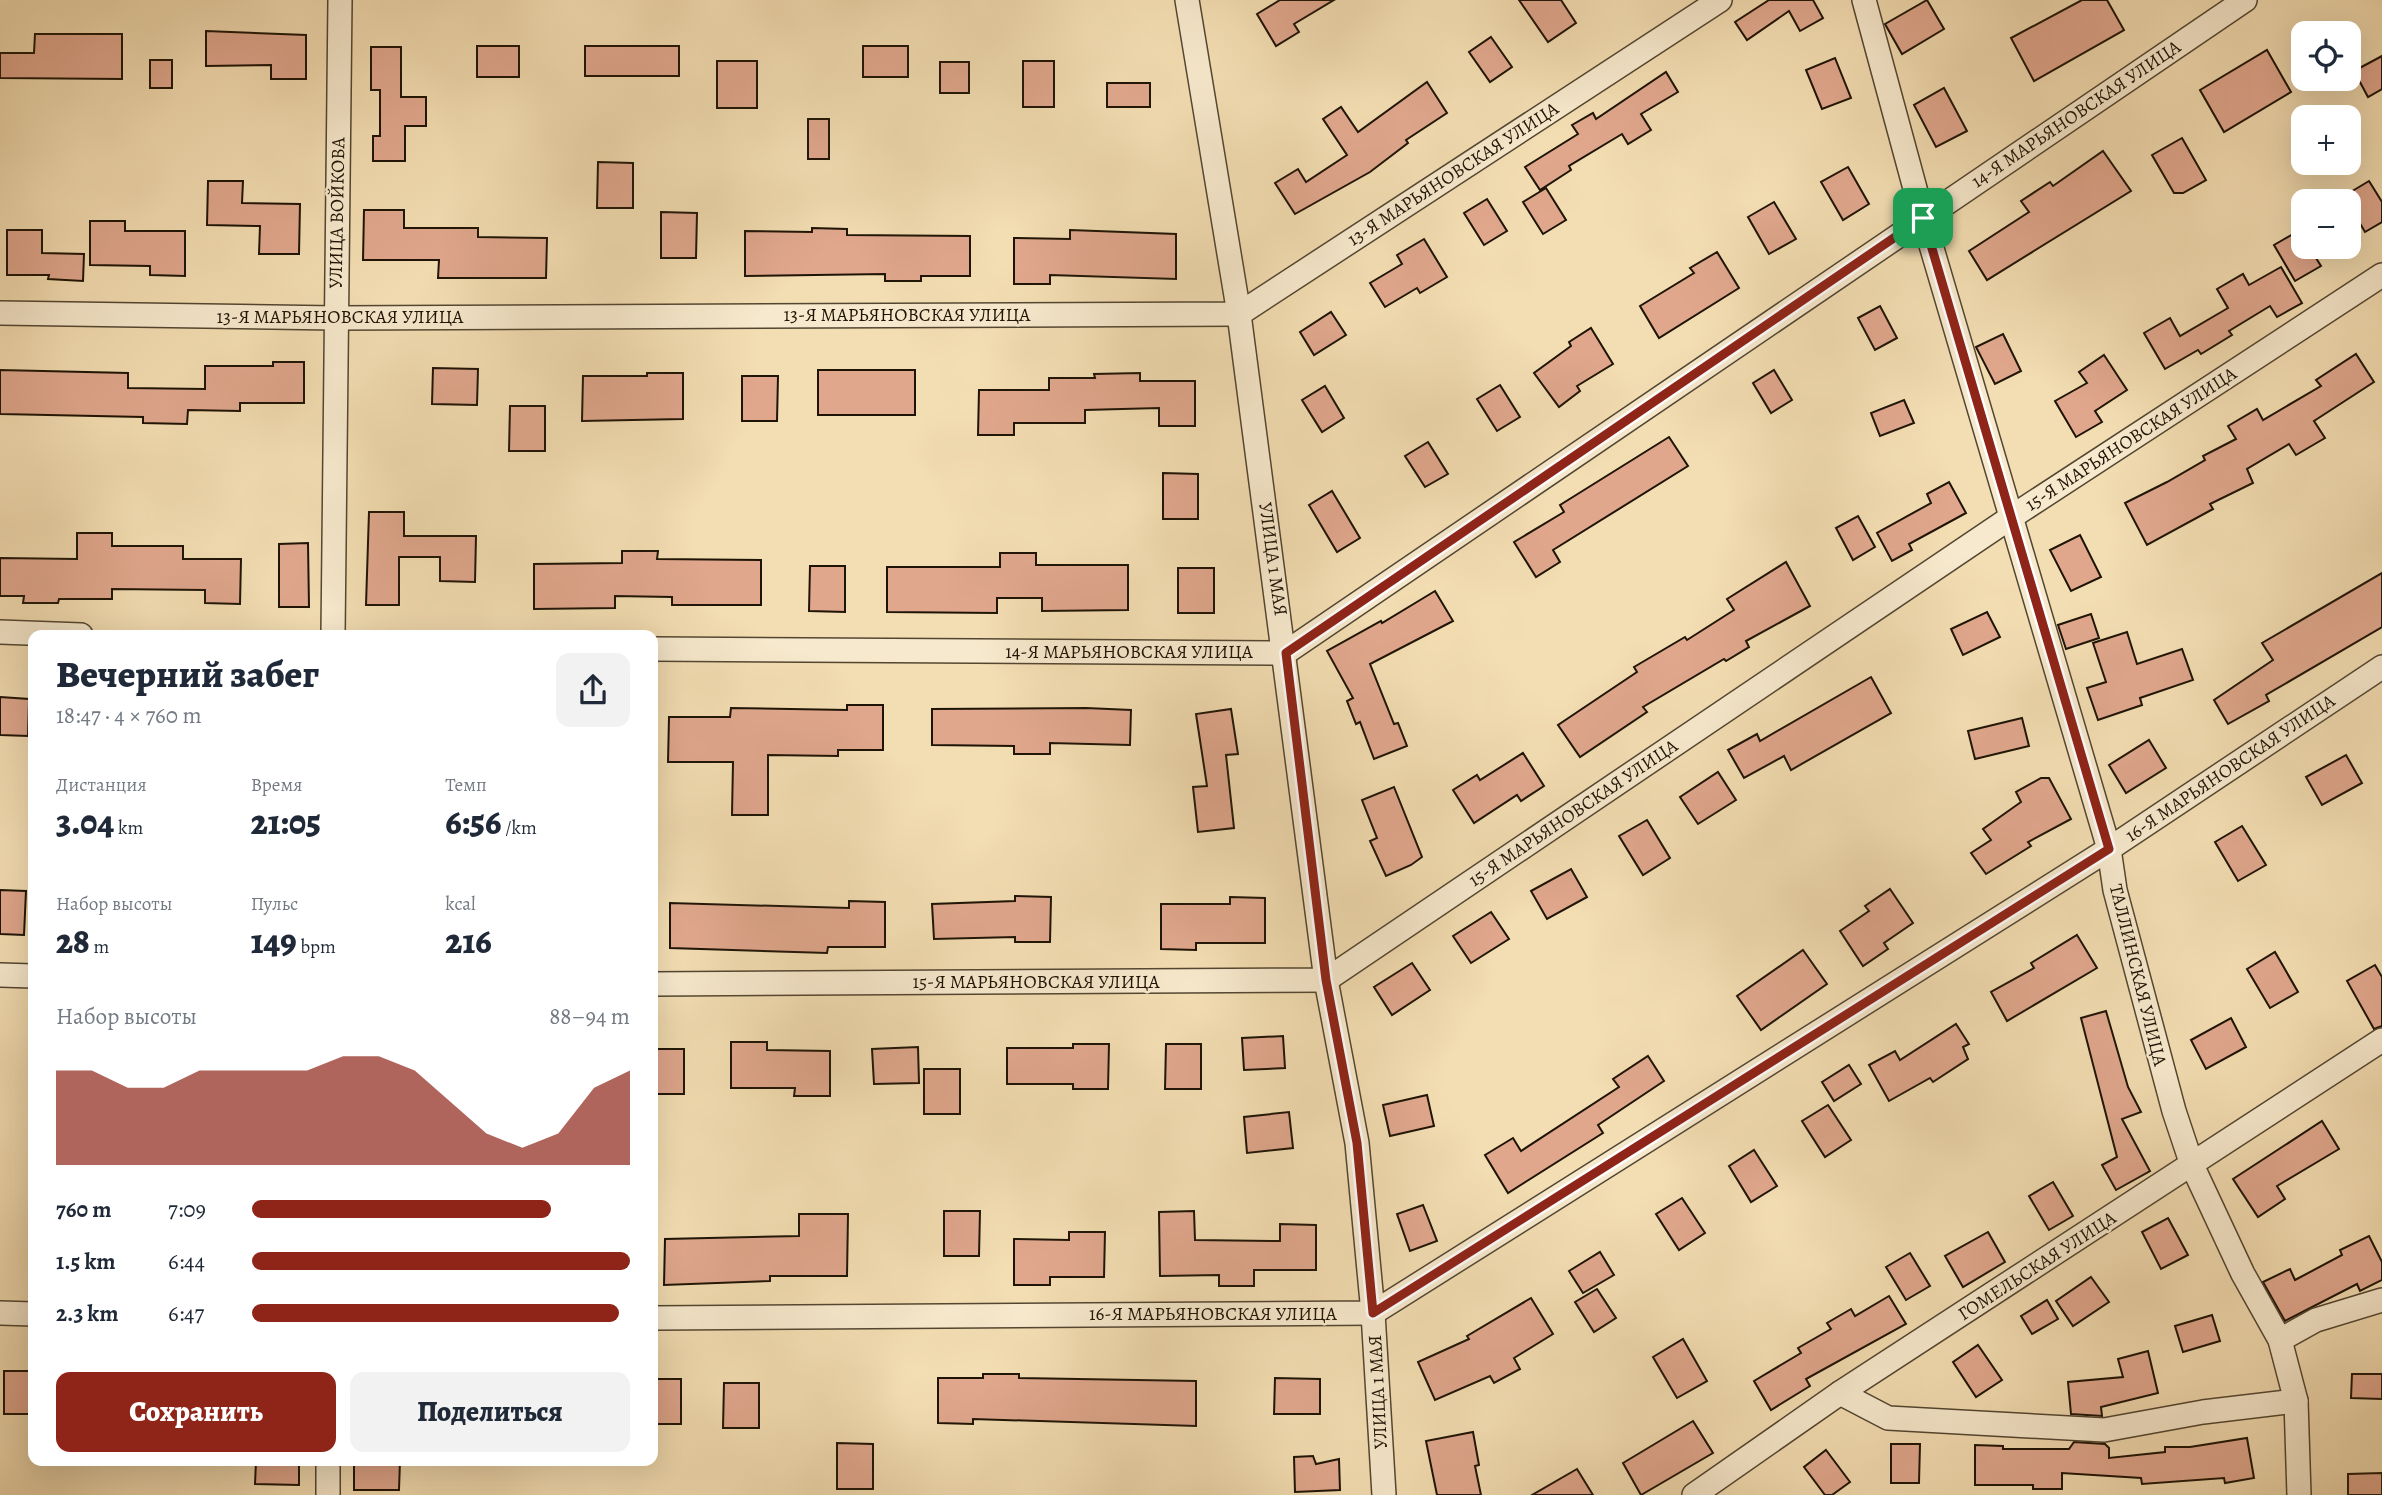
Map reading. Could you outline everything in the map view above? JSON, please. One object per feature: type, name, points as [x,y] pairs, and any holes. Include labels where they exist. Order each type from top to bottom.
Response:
[{"type":"street","name":"УЛИЦА ВОЙКОВА","points":[[333,630],[340,0]]},
{"type":"street","name":"УЛИЦА 1 МАЯ","points":[[1187,0],[1239,314],[1286,653],[1326,980],[1357,1143],[1373,1313],[1384,1495]]},
{"type":"street","name":"13-Я МАРЬЯНОВСКАЯ УЛИЦА","points":[[0,313],[336,318],[1239,314],[1720,0]]},
{"type":"street","name":"ТАЛЛИНСКАЯ УЛИЦА","points":[[1864,0],[1923,218],[2109,849],[2122,916],[2174,1111],[2192,1165],[2243,1274],[2280,1340],[2296,1401],[2299,1495]]},
{"type":"street","name":"14-Я МАРЬЯНОВСКАЯ УЛИЦА","points":[[658,649],[1286,653],[2245,0]]},
{"type":"street","name":"15-Я МАРЬЯНОВСКАЯ УЛИЦА","points":[[658,984],[1326,980],[2010,518],[2382,275]]},
{"type":"street","points":[[0,632],[28,633]]},
{"type":"street","name":"16-Я МАРЬЯНОВСКАЯ УЛИЦА","points":[[658,1318],[1373,1313],[2109,849],[2382,667]]},
{"type":"street","points":[[0,975],[28,976]]},
{"type":"street","name":"ГОМЕЛЬСКАЯ УЛИЦА","points":[[1694,1495],[1840,1392],[2382,1040]]},
{"type":"street","points":[[2280,1340],[2316,1320],[2382,1300]]},
{"type":"street","points":[[0,1313],[28,1314]]},
{"type":"street","points":[[1840,1392],[1888,1418],[2104,1430],[2203,1412],[2296,1401]]},
{"type":"street","points":[[328,1466],[328,1495]]},
{"type":"building","points":[[1280,0],[1334,0],[1294,24],[1299,32],[1276,46],[1257,14]]},
{"type":"building","points":[[1519,0],[1561,0],[1576,23],[1548,42]]},
{"type":"building","points":[[1769,0],[1813,0],[1823,18],[1800,31],[1789,11],[1747,40],[1735,22]]},
{"type":"building","points":[[1927,0],[1944,29],[1902,54],[1885,24]]},
{"type":"building","points":[[2082,0],[2107,0],[2124,30],[2034,81],[2011,38]]},
{"type":"building","points":[[206,31],[306,35],[306,79],[271,79],[271,65],[206,66]]},
{"type":"building","points":[[35,34],[122,34],[122,79],[0,78],[0,53],[34,53]]},
{"type":"building","points":[[1491,37],[1512,67],[1490,82],[1469,52]]},
{"type":"building","points":[[477,46],[519,46],[519,77],[477,77]]},
{"type":"building","points":[[585,46],[679,46],[679,76],[585,76]]},
{"type":"building","points":[[863,46],[908,46],[908,77],[863,77]]},
{"type":"building","points":[[371,47],[401,47],[401,97],[426,97],[426,126],[405,126],[405,161],[373,161],[373,136],[380,136],[380,90],[371,90]]},
{"type":"building","points":[[2267,50],[2291,92],[2224,132],[2200,90]]},
{"type":"building","points":[[2382,56],[2382,89],[2368,97],[2361,84],[2361,67]]},
{"type":"building","points":[[1835,58],[1851,98],[1822,109],[1806,70]]},
{"type":"building","points":[[150,60],[172,60],[172,88],[150,88]]},
{"type":"building","points":[[717,61],[757,61],[757,108],[717,108]]},
{"type":"building","points":[[1023,61],[1054,61],[1054,107],[1023,107]]},
{"type":"building","points":[[940,62],[969,62],[969,93],[940,93]]},
{"type":"building","points":[[1666,72],[1678,92],[1641,114],[1651,130],[1628,144],[1622,134],[1569,166],[1571,170],[1540,190],[1525,167],[1578,134],[1572,125],[1593,113],[1596,119]]},
{"type":"building","points":[[1427,82],[1447,113],[1406,140],[1408,143],[1370,172],[1295,214],[1275,183],[1298,169],[1306,182],[1347,155],[1323,119],[1341,107],[1358,132]]},
{"type":"building","points":[[1107,83],[1150,83],[1150,107],[1107,107]]},
{"type":"building","points":[[1944,88],[1967,131],[1936,147],[1914,105]]},
{"type":"building","points":[[808,119],[829,119],[829,159],[808,159]]},
{"type":"building","points":[[2182,138],[2206,180],[2183,193],[2174,193],[2152,155]]},
{"type":"building","points":[[2103,151],[2131,191],[1987,280],[1969,251],[2029,212],[2021,201],[2050,182],[2053,186]]},
{"type":"building","points":[[598,162],[633,163],[633,208],[597,208]]},
{"type":"building","points":[[1848,167],[1869,204],[1843,220],[1821,182]]},
{"type":"building","points":[[208,181],[243,181],[242,203],[300,204],[299,254],[259,254],[260,226],[207,225]]},
{"type":"building","points":[[2369,181],[2382,202],[2382,222],[2365,232],[2361,225],[2361,189],[2356,189]]},
{"type":"building","points":[[1546,188],[1566,220],[1543,234],[1523,202]]},
{"type":"building","points":[[1487,199],[1507,231],[1484,245],[1464,213]]},
{"type":"building","points":[[1774,202],[1796,239],[1769,254],[1748,217]]},
{"type":"building","points":[[364,210],[404,210],[404,228],[478,228],[478,237],[547,238],[546,278],[438,278],[439,260],[363,260]]},
{"type":"building","points":[[661,212],[697,213],[696,258],[661,258]]},
{"type":"building","points":[[90,221],[125,221],[125,231],[185,231],[185,276],[150,275],[150,266],[90,265]]},
{"type":"building","points":[[812,228],[847,229],[847,235],[970,236],[970,276],[921,276],[921,281],[885,281],[885,274],[745,276],[745,231],[812,232]]},
{"type":"building","points":[[7,230],[42,230],[42,253],[84,254],[83,281],[48,279],[49,275],[7,275]]},
{"type":"building","points":[[1070,230],[1176,234],[1176,279],[1050,275],[1050,284],[1014,284],[1014,238],[1070,239]]},
{"type":"building","points":[[2291,235],[2291,259],[2317,259],[2321,266],[2295,281],[2274,245]]},
{"type":"building","points":[[1424,239],[1447,277],[1420,293],[1417,288],[1385,307],[1370,283],[1402,264],[1397,255]]},
{"type":"building","points":[[1717,252],[1739,288],[1659,338],[1640,306],[1694,273],[1690,268]]},
{"type":"building","points":[[2281,267],[2302,303],[2277,317],[2270,306],[2229,331],[2232,335],[2201,354],[2198,350],[2165,369],[2144,333],[2170,318],[2180,336],[2228,308],[2217,289],[2243,274],[2249,285]]},
{"type":"building","points":[[1880,306],[1897,338],[1875,350],[1858,318]]},
{"type":"building","points":[[1331,312],[1346,335],[1314,355],[1300,332]]},
{"type":"building","points":[[1591,328],[1613,364],[1577,386],[1580,391],[1559,407],[1534,373],[1571,346],[1569,342]]},
{"type":"building","points":[[2003,334],[2021,371],[1995,384],[1976,347]]},
{"type":"building","points":[[2356,354],[2374,382],[2314,421],[2325,438],[2296,455],[2289,444],[2247,469],[2253,483],[2210,504],[2213,509],[2147,545],[2125,503],[2167,482],[2205,460],[2203,456],[2236,439],[2228,426],[2257,409],[2263,420],[2321,386],[2316,380]]},
{"type":"building","points":[[2104,355],[2127,390],[2095,411],[2102,422],[2076,437],[2055,401],[2087,383],[2079,372]]},
{"type":"building","points":[[273,362],[304,362],[304,403],[240,403],[240,411],[188,410],[187,424],[143,423],[143,417],[0,414],[0,370],[128,373],[128,388],[205,389],[205,366],[273,366]]},
{"type":"building","points":[[433,368],[478,369],[477,405],[432,404]]},
{"type":"building","points":[[818,370],[915,370],[915,415],[818,415]]},
{"type":"building","points":[[1774,370],[1792,400],[1771,413],[1753,383]]},
{"type":"building","points":[[647,373],[683,373],[683,419],[582,421],[583,376],[647,376]]},
{"type":"building","points":[[1140,373],[1140,381],[1195,381],[1195,426],[1159,426],[1159,408],[1085,410],[1085,423],[1014,423],[1014,435],[978,435],[979,390],[1049,390],[1049,378],[1095,378],[1094,374]]},
{"type":"building","points":[[742,376],[778,376],[777,421],[742,421]]},
{"type":"building","points":[[1500,385],[1520,417],[1497,431],[1477,399]]},
{"type":"building","points":[[1325,386],[1344,418],[1322,432],[1302,400]]},
{"type":"building","points":[[1904,400],[1914,423],[1880,436],[1871,413]]},
{"type":"building","points":[[510,406],[545,406],[545,451],[509,451]]},
{"type":"building","points":[[1669,437],[1688,466],[1553,550],[1560,562],[1536,577],[1514,542],[1564,512],[1560,505]]},
{"type":"building","points":[[1428,442],[1448,474],[1425,487],[1405,456]]},
{"type":"building","points":[[1163,473],[1198,474],[1198,519],[1163,519]]},
{"type":"building","points":[[1949,482],[1966,513],[1909,544],[1912,550],[1892,561],[1877,533],[1931,503],[1927,494]]},
{"type":"building","points":[[1332,491],[1360,538],[1337,552],[1309,505]]},
{"type":"building","points":[[369,512],[404,512],[404,536],[476,536],[475,582],[440,581],[440,557],[399,557],[399,605],[366,605]]},
{"type":"building","points":[[1858,516],[1875,547],[1853,560],[1836,528]]},
{"type":"building","points":[[77,533],[112,533],[112,546],[183,546],[183,559],[241,559],[240,604],[205,603],[205,590],[112,589],[112,599],[59,599],[58,603],[23,603],[24,596],[0,596],[0,558],[77,559]]},
{"type":"building","points":[[2080,535],[2101,577],[2071,591],[2050,550]]},
{"type":"building","points":[[308,543],[309,607],[279,607],[279,544]]},
{"type":"building","points":[[622,551],[658,551],[657,559],[761,560],[761,605],[672,605],[672,597],[615,596],[615,608],[534,609],[534,564],[622,563]]},
{"type":"building","points":[[1000,553],[1036,553],[1036,565],[1128,565],[1128,610],[1042,611],[1042,598],[997,598],[997,613],[887,612],[887,567],[1000,567]]},
{"type":"building","points":[[1786,562],[1810,606],[1746,641],[1749,647],[1726,661],[1724,659],[1643,707],[1647,712],[1580,757],[1558,725],[1637,672],[1634,667],[1685,637],[1687,640],[1734,610],[1727,599]]},
{"type":"building","points":[[810,566],[845,566],[845,612],[809,611]]},
{"type":"building","points":[[1178,568],[1214,568],[1214,613],[1178,613]]},
{"type":"building","points":[[2382,573],[2382,627],[2266,695],[2269,701],[2228,724],[2214,700],[2273,660],[2262,643]]},
{"type":"building","points":[[1435,591],[1453,621],[1370,664],[1394,724],[1398,723],[1407,746],[1374,759],[1360,722],[1356,724],[1347,701],[1353,698],[1327,651],[1381,621],[1382,623]]},
{"type":"building","points":[[1987,612],[2000,637],[1963,655],[1951,629]]},
{"type":"building","points":[[2091,614],[2099,638],[2066,649],[2058,625]]},
{"type":"building","points":[[2127,632],[2137,664],[2182,649],[2193,680],[2140,698],[2142,705],[2098,720],[2087,688],[2106,682],[2093,643]]},
{"type":"building","points":[[1871,677],[1891,713],[1791,770],[1784,756],[1744,778],[1728,750],[1757,734],[1760,741]]},
{"type":"building","points":[[0,697],[28,699],[28,736],[0,735]]},
{"type":"building","points":[[847,705],[883,705],[883,750],[838,750],[838,756],[768,755],[768,815],[732,815],[733,762],[668,762],[669,717],[730,717],[731,708],[847,710]]},
{"type":"building","points":[[932,709],[1131,710],[1130,745],[1050,743],[1050,754],[1014,754],[1014,746],[932,745]]},
{"type":"building","points":[[1231,709],[1238,754],[1226,755],[1234,828],[1198,832],[1193,787],[1207,786],[1196,714]]},
{"type":"building","points":[[2022,718],[2029,746],[1975,759],[1968,731]]},
{"type":"building","points":[[2149,740],[2166,768],[2126,793],[2109,765]]},
{"type":"building","points":[[1523,753],[1544,786],[1521,801],[1517,795],[1474,823],[1453,790],[1477,775],[1480,780]]},
{"type":"building","points":[[2346,755],[2362,783],[2322,805],[2306,777]]},
{"type":"building","points":[[1718,772],[1736,800],[1698,824],[1680,797]]},
{"type":"building","points":[[2041,778],[2049,778],[2071,819],[2028,842],[2031,846],[1986,874],[1971,853],[1991,840],[1983,829],[2021,802],[2016,792]]},
{"type":"building","points":[[1394,787],[1422,857],[1386,876],[1370,841],[1377,838],[1362,800]]},
{"type":"building","points":[[1647,820],[1670,858],[1643,875],[1619,836]]},
{"type":"building","points":[[2242,826],[2266,865],[2238,881],[2215,842]]},
{"type":"building","points":[[1571,869],[1587,897],[1547,919],[1531,891]]},
{"type":"building","points":[[1890,889],[1913,923],[1884,943],[1888,949],[1863,966],[1840,931],[1869,911],[1865,906]]},
{"type":"building","points":[[0,890],[26,891],[24,935],[0,934]]},
{"type":"building","points":[[1015,896],[1051,897],[1050,942],[1015,942],[1015,937],[934,939],[932,904],[1015,901]]},
{"type":"building","points":[[1230,897],[1265,898],[1265,943],[1196,943],[1196,950],[1161,949],[1161,904],[1230,904]]},
{"type":"building","points":[[849,901],[885,902],[885,947],[828,947],[827,953],[670,948],[670,903],[849,908]]},
{"type":"building","points":[[1491,912],[1509,939],[1471,963],[1453,936]]},
{"type":"building","points":[[2077,935],[2097,968],[2007,1021],[1991,992],[2034,968],[2031,963]]},
{"type":"building","points":[[1803,950],[1827,984],[1761,1030],[1737,996]]},
{"type":"building","points":[[2275,952],[2298,992],[2270,1008],[2247,969]]},
{"type":"building","points":[[1412,963],[1430,990],[1392,1015],[1374,987]]},
{"type":"building","points":[[2375,965],[2382,977],[2382,1026],[2374,1029],[2347,981]]},
{"type":"building","points":[[2106,1011],[2128,1087],[2141,1112],[2122,1119],[2150,1171],[2116,1190],[2102,1165],[2117,1157],[2081,1018]]},
{"type":"building","points":[[2231,1018],[2246,1047],[2206,1069],[2191,1040]]},
{"type":"building","points":[[1956,1024],[1969,1044],[1963,1047],[1968,1059],[1933,1082],[1930,1078],[1889,1101],[1869,1065],[1895,1051],[1900,1060]]},
{"type":"building","points":[[1283,1036],[1285,1068],[1244,1070],[1242,1038]]},
{"type":"building","points":[[731,1042],[767,1042],[767,1050],[830,1051],[830,1096],[794,1096],[795,1088],[731,1088]]},
{"type":"building","points":[[1073,1044],[1109,1044],[1108,1089],[1073,1089],[1073,1084],[1007,1084],[1007,1048],[1073,1048]]},
{"type":"building","points":[[1166,1044],[1201,1044],[1201,1089],[1165,1089]]},
{"type":"building","points":[[918,1047],[919,1083],[874,1084],[872,1049]]},
{"type":"building","points":[[658,1049],[684,1049],[684,1094],[658,1094]]},
{"type":"building","points":[[1648,1056],[1664,1081],[1598,1125],[1603,1133],[1508,1193],[1485,1155],[1513,1138],[1521,1151],[1619,1087],[1613,1079]]},
{"type":"building","points":[[1849,1065],[1861,1084],[1834,1101],[1822,1082]]},
{"type":"building","points":[[924,1069],[960,1069],[960,1114],[924,1114]]},
{"type":"building","points":[[1427,1095],[1434,1126],[1390,1136],[1383,1105]]},
{"type":"building","points":[[1828,1105],[1851,1140],[1825,1157],[1802,1121]]},
{"type":"building","points":[[1289,1112],[1293,1148],[1247,1153],[1244,1117]]},
{"type":"building","points":[[2322,1121],[2339,1149],[2277,1186],[2285,1199],[2258,1217],[2233,1179]]},
{"type":"building","points":[[1754,1150],[1777,1186],[1751,1202],[1729,1166]]},
{"type":"building","points":[[2053,1182],[2073,1216],[2049,1230],[2029,1196]]},
{"type":"building","points":[[1682,1198],[1705,1233],[1679,1250],[1656,1214]]},
{"type":"building","points":[[1423,1205],[1437,1241],[1410,1251],[1397,1214]]},
{"type":"building","points":[[944,1211],[980,1211],[979,1256],[944,1256]]},
{"type":"building","points":[[1194,1211],[1195,1240],[1280,1241],[1280,1224],[1316,1225],[1316,1270],[1254,1270],[1254,1286],[1219,1286],[1219,1275],[1160,1276],[1159,1212]]},
{"type":"building","points":[[799,1214],[848,1214],[847,1276],[770,1276],[770,1281],[664,1285],[665,1239],[799,1236]]},
{"type":"building","points":[[2168,1218],[2188,1255],[2161,1269],[2142,1232]]},
{"type":"building","points":[[1069,1232],[1105,1232],[1104,1277],[1050,1277],[1050,1285],[1014,1285],[1014,1239],[1069,1240]]},
{"type":"building","points":[[1988,1232],[2005,1262],[1963,1287],[1945,1256]]},
{"type":"building","points":[[2369,1236],[2382,1262],[2382,1280],[2360,1291],[2357,1284],[2285,1321],[2263,1282],[2290,1269],[2295,1280],[2342,1255],[2340,1250]]},
{"type":"building","points":[[1600,1252],[1614,1275],[1583,1293],[1569,1271]]},
{"type":"building","points":[[1910,1253],[1930,1286],[1906,1300],[1886,1267]]},
{"type":"building","points":[[2091,1277],[2109,1302],[2073,1326],[2056,1301]]},
{"type":"building","points":[[1597,1289],[1616,1318],[1594,1332],[1575,1302]]},
{"type":"building","points":[[1889,1296],[1906,1324],[1806,1379],[1810,1386],[1771,1410],[1754,1381],[1801,1353],[1798,1348],[1831,1329],[1827,1323],[1851,1309],[1855,1316]]},
{"type":"building","points":[[1531,1298],[1553,1334],[1514,1358],[1520,1369],[1494,1383],[1490,1376],[1435,1400],[1418,1362],[1469,1339],[1467,1336]]},
{"type":"building","points":[[2047,1300],[2058,1319],[2032,1334],[2021,1316]]},
{"type":"building","points":[[2212,1315],[2220,1341],[2183,1352],[2175,1326]]},
{"type":"building","points":[[1683,1339],[1707,1381],[1677,1398],[1653,1357]]},
{"type":"building","points":[[1978,1345],[2002,1380],[1976,1397],[1953,1362]]},
{"type":"building","points":[[2148,1351],[2158,1393],[2101,1407],[2102,1416],[2071,1414],[2068,1382],[2123,1377],[2118,1359]]},
{"type":"building","points":[[4,1371],[28,1371],[28,1414],[4,1414]]},
{"type":"building","points":[[983,1374],[1019,1374],[1019,1378],[1196,1381],[1196,1426],[973,1419],[973,1424],[938,1423],[938,1378],[983,1378]]},
{"type":"building","points":[[2352,1374],[2382,1374],[2382,1399],[2351,1398]]},
{"type":"building","points":[[1275,1378],[1320,1379],[1320,1414],[1274,1414]]},
{"type":"building","points":[[658,1379],[681,1379],[681,1424],[658,1424]]},
{"type":"building","points":[[724,1383],[759,1383],[759,1428],[723,1428]]},
{"type":"building","points":[[1693,1421],[1713,1453],[1641,1495],[1623,1463]]},
{"type":"building","points":[[1473,1432],[1479,1465],[1475,1466],[1481,1495],[1437,1495],[1426,1441]]},
{"type":"building","points":[[2247,1438],[2254,1478],[2225,1483],[2224,1478],[2142,1484],[2141,1478],[2062,1473],[2062,1489],[2033,1489],[2033,1485],[1975,1485],[1975,1445],[2003,1446],[2003,1449],[2069,1449],[2074,1442],[2105,1444],[2109,1448],[2109,1458],[2165,1452],[2165,1447],[2190,1447]]},
{"type":"building","points":[[837,1443],[873,1444],[873,1489],[837,1489]]},
{"type":"building","points":[[1891,1444],[1920,1444],[1919,1483],[1891,1483]]},
{"type":"building","points":[[1826,1450],[1850,1482],[1832,1495],[1825,1495],[1804,1467]]},
{"type":"building","points":[[1313,1456],[1316,1464],[1339,1459],[1340,1490],[1295,1492],[1294,1457]]},
{"type":"building","points":[[256,1466],[299,1466],[299,1485],[255,1484]]},
{"type":"building","points":[[354,1466],[400,1466],[399,1490],[354,1490]]},
{"type":"building","points":[[1577,1469],[1593,1495],[1532,1495]]},
{"type":"building","points":[[2382,1473],[2382,1495],[2348,1495],[2348,1474]]},
{"type":"route","points":[[1923,218],[2109,849],[1373,1313],[1357,1143],[1326,980],[1286,653],[1923,218]]}]
